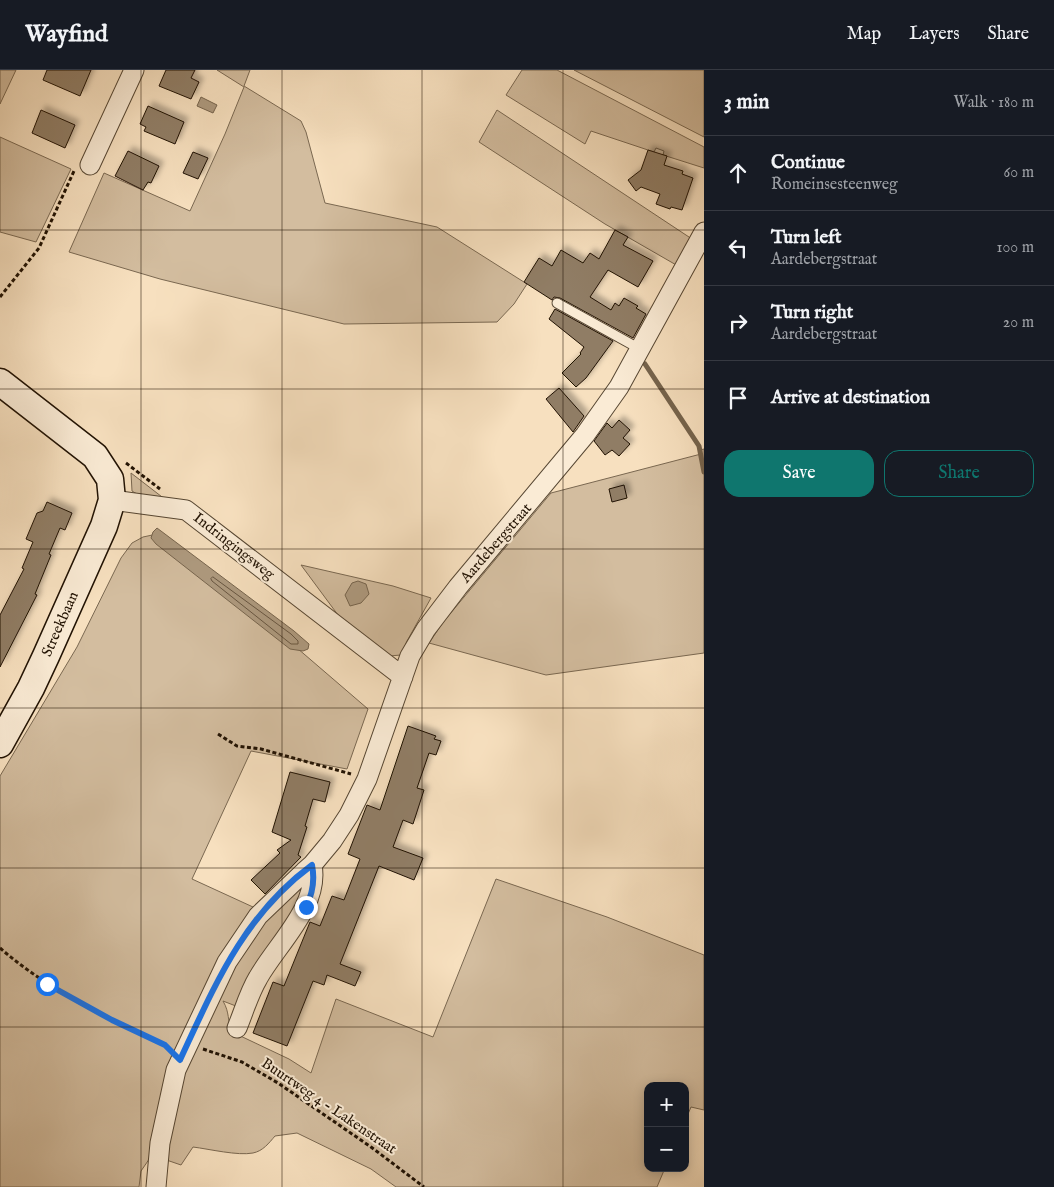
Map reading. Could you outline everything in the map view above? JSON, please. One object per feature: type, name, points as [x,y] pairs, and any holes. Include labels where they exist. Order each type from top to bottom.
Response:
[{"type":"street","points":[[84,164],[134,70]]},
{"type":"street","name":"Aardebergstraat","points":[[156,1187],[160,1143],[172,1084],[184,1052],[227,962],[264,910],[312,865],[341,826],[355,804],[367,779],[417,643],[441,608],[586,435],[619,387],[704,232]]},
{"type":"street","points":[[0,382],[96,456],[110,479],[112,500]]},
{"type":"street","name":"Indringingsweg","points":[[112,500],[186,510],[403,677]]},
{"type":"street","name":"Streekbaan","points":[[0,744],[31,688],[46,656],[104,526],[112,500]]},
{"type":"street","points":[[237,1028],[257,978],[308,902],[314,885],[312,865]]},
{"type":"lane","points":[[557,303],[640,349]]},
{"type":"path","points":[[0,297],[39,248],[84,164]]},
{"type":"path","points":[[218,734],[237,746],[261,750],[367,779]]},
{"type":"path","points":[[0,948],[30,973],[47,984],[112,1020],[184,1052]]},
{"type":"path","name":"Buurtweg 4 - Lakenstraat","points":[[184,1052],[242,1062],[278,1082],[371,1147],[424,1187]]},
{"type":"shaded area","points":[[0,70],[16,70],[0,104]]},
{"type":"shaded area","points":[[217,70],[250,70],[244,86],[301,121],[306,132],[325,203],[437,227],[527,284],[514,304],[497,322],[344,324],[160,279],[69,252],[104,173],[190,211],[244,87]]},
{"type":"shaded area","points":[[522,70],[557,70],[704,147],[704,168],[663,155],[664,151],[656,148],[654,152],[591,131],[585,144],[506,95]]},
{"type":"shaded area","points":[[574,70],[704,70],[704,137]]},
{"type":"shaded area","points":[[497,110],[692,239],[678,266],[605,224],[479,142]]},
{"type":"shaded area","points":[[0,137],[71,169],[36,242],[0,232]]},
{"type":"shaded area","points":[[704,449],[704,653],[546,675],[429,643],[444,621],[551,493],[701,454],[700,450]]},
{"type":"shaded area","points":[[131,473],[166,500],[142,497],[132,491]]},
{"type":"shaded area","points":[[157,534],[169,538],[368,709],[347,769],[251,751],[192,879],[253,907],[278,901],[309,882],[241,1008],[223,1001],[227,1009],[232,1032],[289,1059],[311,1073],[336,999],[433,1037],[496,879],[607,917],[704,955],[704,1110],[691,1107],[689,1112],[689,1082],[644,1082],[644,1172],[663,1172],[657,1187],[396,1187],[371,1169],[297,1133],[275,1136],[263,1149],[247,1154],[193,1147],[181,1165],[152,1155],[141,1171],[139,1187],[0,1187],[0,776],[77,647],[121,558],[132,543],[143,537]]},
{"type":"shaded area","points":[[301,565],[393,586],[431,598],[401,655],[389,656],[338,615]]},
{"type":"water","points":[[201,97],[217,105],[213,113],[197,106]]},
{"type":"water","points":[[157,528],[294,631],[309,644],[308,649],[303,651],[290,649],[156,544],[151,538]]},
{"type":"water","points":[[358,581],[366,584],[369,594],[361,603],[350,606],[345,595],[352,583]]},
{"type":"building","points":[[47,70],[91,70],[80,96],[43,80]]},
{"type":"building","points":[[166,70],[195,70],[191,78],[199,82],[191,99],[159,86]]},
{"type":"building","points":[[148,106],[184,122],[175,144],[144,131],[146,127],[140,124]]},
{"type":"building","points":[[41,110],[75,125],[65,148],[32,133]]},
{"type":"building","points":[[648,150],[667,156],[664,165],[683,171],[682,174],[693,178],[682,210],[671,207],[670,209],[656,204],[660,194],[641,187],[636,191],[628,180],[641,170]]},
{"type":"building","points":[[128,151],[159,166],[151,183],[148,182],[143,190],[115,176]]},
{"type":"building","points":[[193,152],[208,158],[198,179],[183,173]]},
{"type":"building","points":[[615,230],[628,237],[623,245],[653,261],[638,287],[608,270],[590,297],[611,310],[615,303],[619,306],[624,298],[638,306],[636,308],[646,314],[633,338],[560,298],[554,297],[552,300],[524,282],[539,258],[552,266],[561,250],[583,263],[590,253],[599,259]]},
{"type":"building","points":[[555,309],[613,341],[586,378],[576,387],[562,373],[581,354],[584,347],[549,319]]},
{"type":"building","points":[[559,388],[584,416],[573,432],[546,399]]},
{"type":"building","points":[[619,420],[630,430],[623,438],[630,444],[619,456],[612,450],[605,455],[594,441],[607,423],[612,428]]},
{"type":"building","points":[[624,485],[627,498],[612,502],[609,489]]},
{"type":"building","points":[[47,502],[72,513],[65,530],[60,528],[35,594],[37,595],[0,667],[0,615],[24,569],[22,568],[33,542],[26,539],[37,513],[43,511]]},
{"type":"building","points":[[408,726],[436,736],[434,739],[441,741],[436,755],[429,753],[417,788],[424,790],[413,824],[403,820],[393,847],[423,858],[414,880],[379,866],[340,964],[361,972],[355,986],[327,975],[324,985],[313,981],[287,1046],[253,1033],[273,982],[284,986],[310,922],[320,926],[332,896],[344,900],[360,859],[348,854],[367,805],[380,810]]},
{"type":"building","points":[[290,772],[330,782],[325,802],[313,799],[298,855],[301,857],[265,894],[251,880],[280,853],[277,850],[291,840],[272,832]]},
{"type":"waterway","points":[[645,364],[699,446],[704,472]]},
{"type":"route","points":[[47,984],[112,1020],[165,1045],[180,1060],[227,962],[243,937],[258,916],[312,865],[314,885],[306,907]]}]
